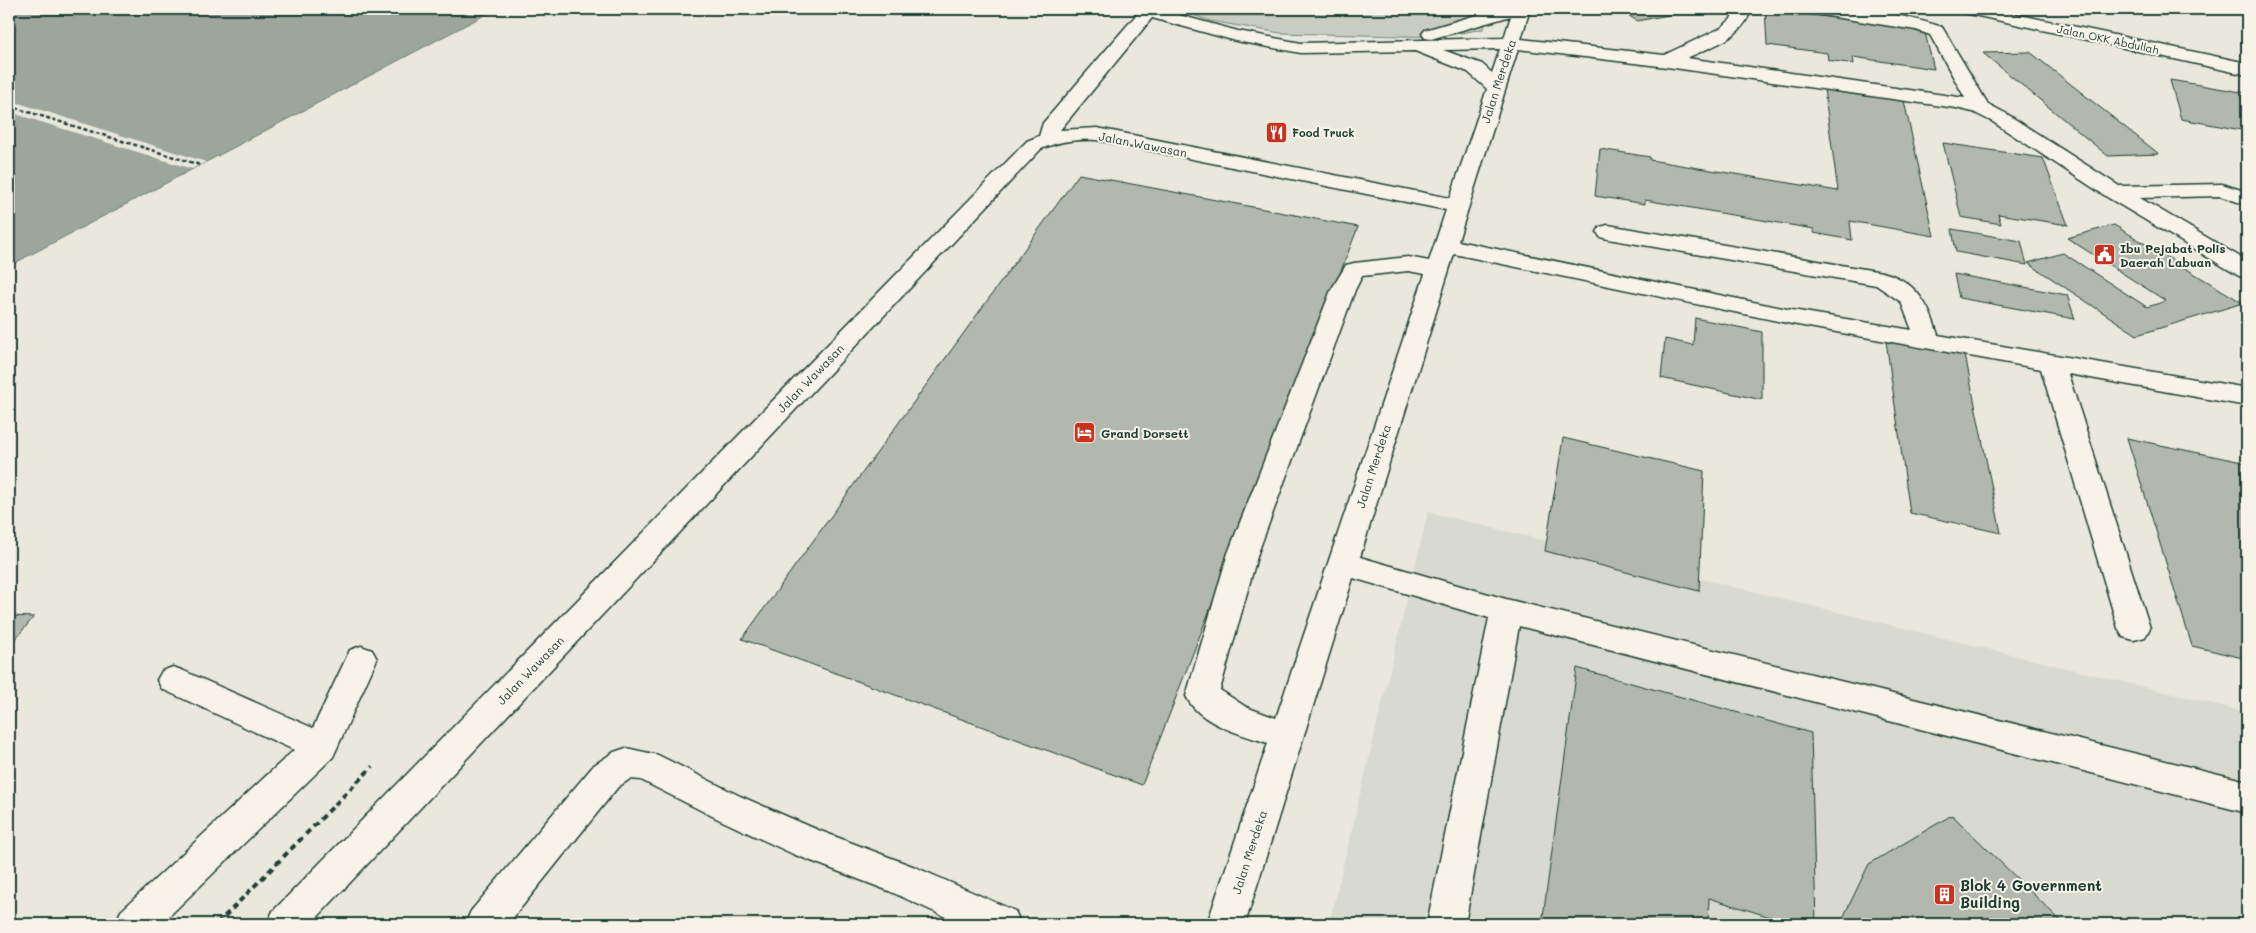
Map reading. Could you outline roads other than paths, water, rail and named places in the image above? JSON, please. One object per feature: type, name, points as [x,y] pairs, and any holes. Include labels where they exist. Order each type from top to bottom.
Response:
[{"type":"street","points":[[1381,46],[1436,33],[1515,9]]},
{"type":"street","name":"Jalan Merdeka","points":[[1226,924],[1522,9]]},
{"type":"street","points":[[1667,61],[1727,32],[1739,21],[1743,9]]},
{"type":"street","points":[[1815,9],[1920,25],[1936,31],[1980,108]]},
{"type":"street","name":"Jalan OKK Abdullah","points":[[1969,9],[2247,69]]},
{"type":"street","name":"Jalan OKK Abdullah","points":[[2007,9],[2247,52]]},
{"type":"street","points":[[1048,138],[1050,127],[1144,11],[1236,36],[1301,48],[1510,43],[1667,61],[1870,89],[1957,102],[1980,108],[2000,118],[2115,192],[2247,271]]},
{"type":"street","points":[[1411,45],[1475,68],[1496,87]]},
{"type":"street","name":"Jalan Wawasan","points":[[286,924],[1034,145],[1048,138],[1075,133],[1097,134],[1458,206]]},
{"type":"street","points":[[2115,192],[2222,190],[2247,199]]},
{"type":"street","points":[[1608,232],[1882,279],[1899,287],[1912,297],[1917,307],[1927,341]]},
{"type":"street","points":[[1287,736],[1234,717],[1202,696],[1243,553],[1342,290],[1354,270],[1408,264],[1441,257],[1783,315],[2247,398]]},
{"type":"street","points":[[2052,363],[2134,628]]},
{"type":"street","points":[[1342,563],[1506,611],[2247,797]]},
{"type":"street","points":[[1446,924],[1506,611]]},
{"type":"street","points":[[134,924],[321,747],[361,659]]},
{"type":"street","points":[[173,680],[321,747]]},
{"type":"street","points":[[484,924],[606,776],[626,763],[646,766],[728,807],[806,842],[902,879],[1002,924]]},
{"type":"place","name":"Food Truck","points":[[1276,132]]},
{"type":"place","name":"Ibu Pejabat Polis Daerah Labuan","points":[[2104,255]]},
{"type":"place","name":"Grand Dorsett","points":[[1085,433]]},
{"type":"place","name":"Blok 4 Government Building","points":[[1944,894]]}]
